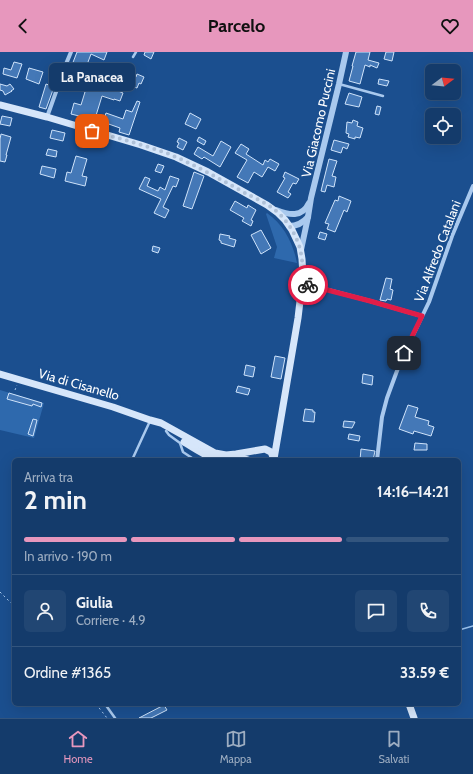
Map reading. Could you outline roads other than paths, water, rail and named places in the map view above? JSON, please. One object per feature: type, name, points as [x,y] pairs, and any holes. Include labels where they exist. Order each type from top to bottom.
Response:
[{"type":"main road","points":[[0,105],[47,117],[176,157],[208,172],[274,209],[282,216],[295,236],[301,250],[303,265],[298,318],[274,458]]},
{"type":"main road","name":"Via di Cisanello","points":[[0,374],[114,407],[161,423],[191,443],[198,450],[213,458]]},
{"type":"main road","name":"Via di Cisanello","points":[[150,420],[166,431],[212,452],[221,454],[236,454],[261,450]]},
{"type":"main road","points":[[252,458],[253,455],[273,442],[279,426]]},
{"type":"main road","points":[[261,450],[271,452],[274,458]]},
{"type":"main road","points":[[410,706],[414,718]]},
{"type":"street","points":[[47,117],[71,52]]},
{"type":"street","name":"Via Giacomo Puccini","points":[[301,250],[311,198],[346,52]]},
{"type":"street","name":"Via Alfredo Catalani","points":[[376,458],[381,421],[387,398],[401,360],[429,302],[452,236],[473,186]]},
{"type":"street","name":"Via Giacomo Puccini","points":[[289,226],[304,212],[311,198]]},
{"type":"street","points":[[274,209],[283,213],[292,214],[304,212]]},
{"type":"street","points":[[289,226],[299,225],[308,217]]},
{"type":"street","points":[[302,283],[422,316]]},
{"type":"lane","points":[[134,57],[136,52]]},
{"type":"lane","points":[[339,84],[384,96]]},
{"type":"lane","points":[[133,458],[150,420]]},
{"type":"lane","points":[[166,431],[180,443],[183,452],[192,458]]},
{"type":"lane","points":[[183,452],[191,443]]},
{"type":"lane","points":[[106,706],[115,718]]},
{"type":"waterway","points":[[461,629],[473,626]]},
{"type":"place","name":"La Panacea","points":[[92,131]]}]
